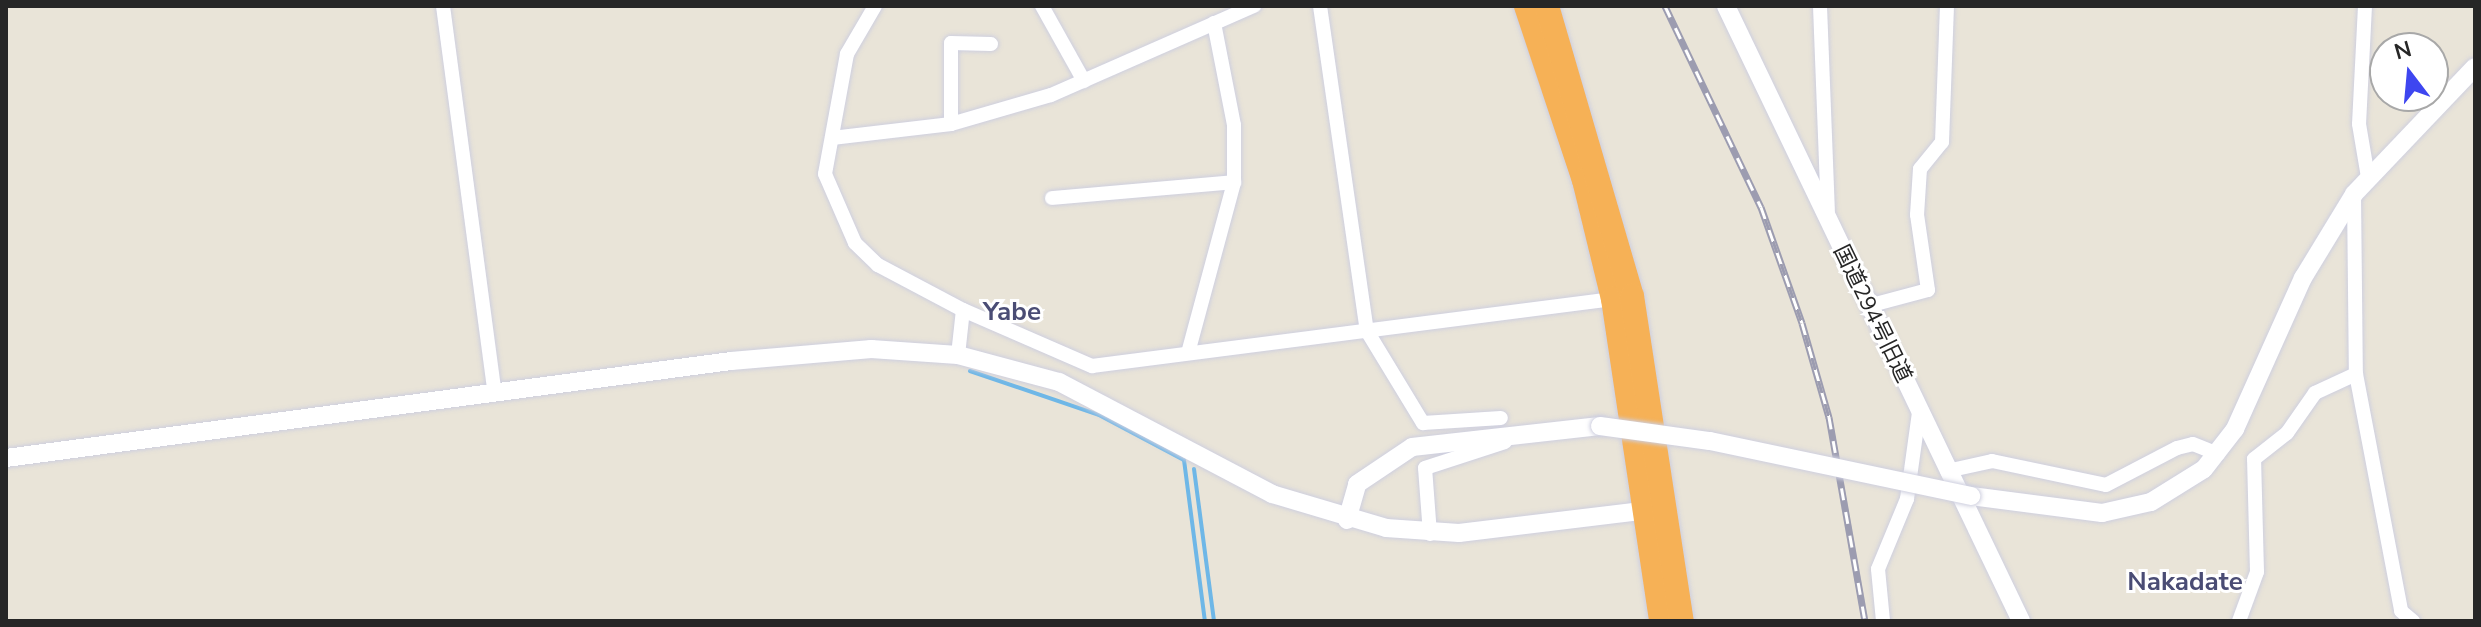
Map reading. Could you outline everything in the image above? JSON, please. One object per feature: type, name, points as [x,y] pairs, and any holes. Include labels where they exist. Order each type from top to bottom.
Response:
[{"type":"highway","points":[[1526,6],[1580,165],[1613,299],[1682,621]]},
{"type":"highway","points":[[1547,6],[1629,281],[1656,509],[1661,621]]},
{"type":"street","points":[[443,6],[495,394]]},
{"type":"street","points":[[875,6],[847,54],[825,174],[855,243],[878,265],[963,310],[1092,366],[1613,299]]},
{"type":"street","points":[[1042,6],[1084,81]]},
{"type":"street","points":[[832,138],[951,124],[1084,81],[1214,23],[1233,9],[1254,6]]},
{"type":"street","points":[[1320,6],[1367,331],[1423,423],[1501,418]]},
{"type":"street","name":"国道294号旧道","points":[[1726,6],[2021,621]]},
{"type":"street","points":[[1820,6],[1828,224]]},
{"type":"street","points":[[1868,306],[1928,290],[1917,215],[1920,169],[1942,142],[1947,6]]},
{"type":"street","points":[[2365,6],[2359,124],[2368,177]]},
{"type":"street","points":[[1188,353],[1234,182],[1234,125],[1214,23]]},
{"type":"street","points":[[951,124],[951,43],[991,44]]},
{"type":"street","points":[[1347,520],[1357,484],[1412,447],[1600,426],[1710,441],[1971,496],[2076,514],[2128,510],[2177,489],[2218,454],[2303,278],[2354,194],[2475,67]]},
{"type":"street","points":[[1052,198],[1234,182]]},
{"type":"street","points":[[2354,194],[2356,374],[2401,611],[2413,621]]},
{"type":"street","points":[[958,355],[963,310]]},
{"type":"street","points":[[6,458],[830,351],[958,355],[1027,371],[1114,405],[1272,494],[1347,520],[1430,534],[1656,509]]},
{"type":"street","points":[[2239,621],[2257,572],[2254,459],[2287,433],[2315,393],[2356,374]]},
{"type":"street","points":[[1883,621],[1878,569],[1907,499],[1919,413]]},
{"type":"street","points":[[1430,534],[1425,468],[1505,442]]},
{"type":"street","points":[[1947,471],[1992,461],[2106,485],[2177,448],[2201,445],[2218,454]]},
{"type":"waterway","points":[[970,371],[1099,415],[1184,460],[1205,621]]},
{"type":"waterway","points":[[1194,469],[1214,621]]},
{"type":"railway","points":[[1665,6],[1761,207],[1802,323],[1829,417],[1865,621]]},
{"type":"district","name":"Yabe","points":[[1012,312]]},
{"type":"district","name":"Nakadate","points":[[2185,582]]}]
